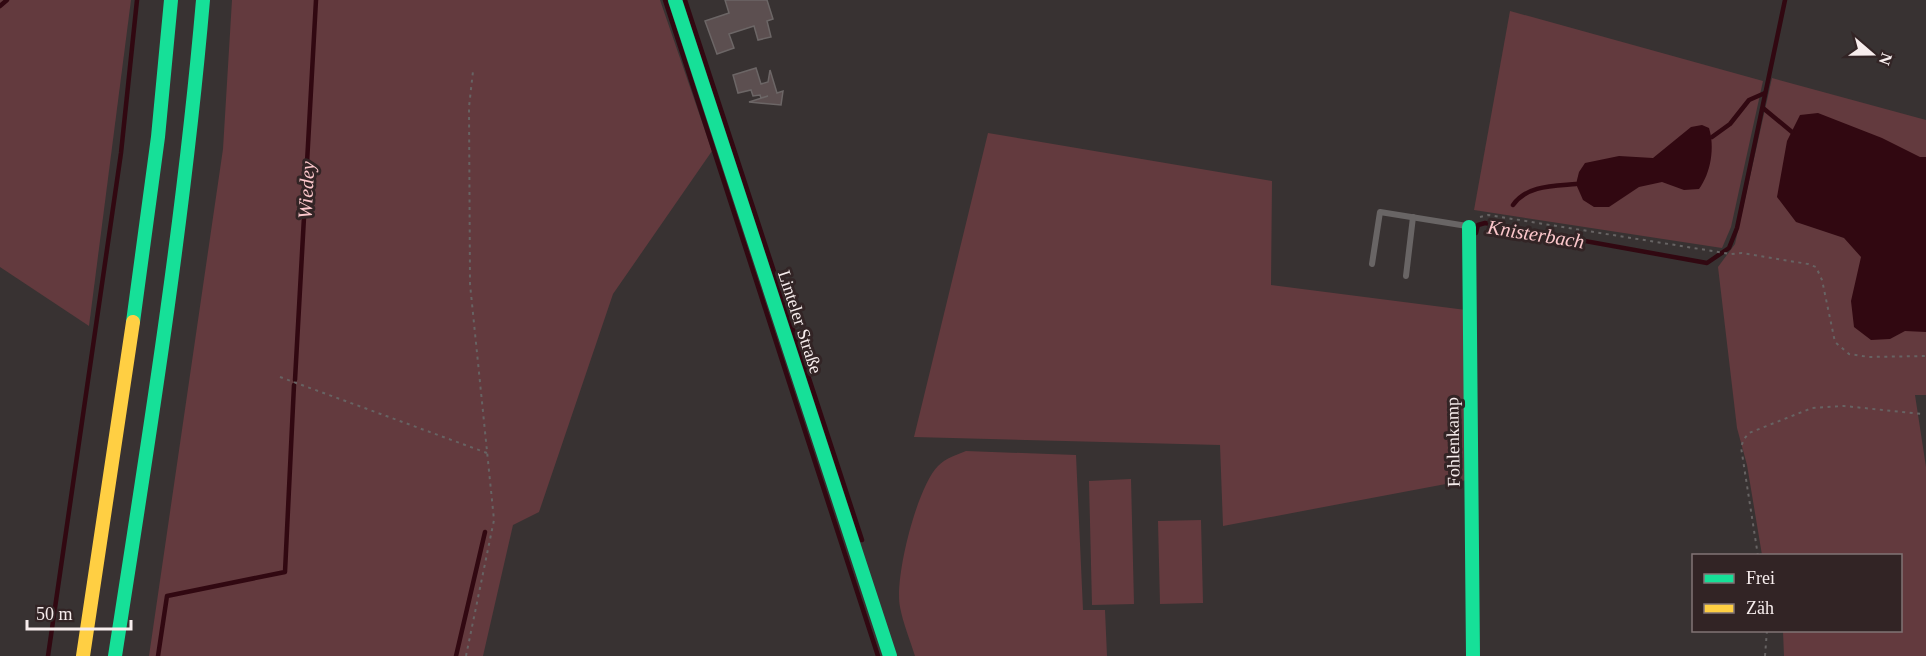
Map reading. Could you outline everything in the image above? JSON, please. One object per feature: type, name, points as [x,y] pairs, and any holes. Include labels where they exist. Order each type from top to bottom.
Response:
[{"type":"main road","points":[[83,656],[158,137],[171,0]]},
{"type":"main road","points":[[115,656],[171,295],[192,121],[203,0]]},
{"type":"main road","name":"Linteler Straße","points":[[675,0],[890,656]]},
{"type":"main road","name":"Fohlenkamp","points":[[1469,227],[1473,656]]},
{"type":"lane","points":[[1372,264],[1380,212],[1469,227]]},
{"type":"lane","points":[[1406,276],[1413,217]]},
{"type":"path","points":[[466,656],[494,520],[470,284],[469,107],[472,71]]},
{"type":"path","points":[[1469,227],[1478,218],[1488,215],[1808,264],[1816,267],[1822,280],[1835,342],[1849,354],[1869,357],[1926,356]]},
{"type":"path","points":[[280,377],[488,453]]},
{"type":"path","points":[[1758,554],[1741,447],[1749,433],[1812,408],[1844,406],[1923,414]]},
{"type":"path","points":[[1765,656],[1767,632]]},
{"type":"shaded area","points":[[0,0],[131,0],[89,326],[0,267]]},
{"type":"shaded area","points":[[232,0],[660,0],[712,151],[613,294],[539,512],[513,525],[483,656],[149,656],[223,149]]},
{"type":"shaded area","points":[[1510,11],[1763,81],[1731,227],[1722,248],[1474,210]]},
{"type":"shaded area","points":[[1772,78],[1926,120],[1926,395],[1915,395],[1926,467],[1926,656],[1784,656],[1783,632],[1902,632],[1902,554],[1762,554],[1747,465],[1737,428],[1718,267],[1735,244]]},
{"type":"shaded area","points":[[1818,113],[1882,138],[1920,157],[1926,157],[1926,332],[1905,331],[1890,339],[1871,340],[1854,327],[1851,301],[1861,257],[1844,238],[1796,222],[1777,197],[1787,141],[1800,115]]},
{"type":"shaded area","points":[[1702,125],[1709,128],[1712,151],[1709,168],[1699,189],[1684,190],[1662,182],[1639,187],[1609,207],[1594,207],[1583,200],[1576,184],[1579,172],[1585,163],[1619,156],[1653,158],[1691,127]]},
{"type":"shaded area","points":[[988,133],[1272,181],[1271,285],[1466,310],[1467,480],[1223,526],[1220,445],[914,437]]},
{"type":"shaded area","points":[[966,451],[1076,455],[1083,610],[1105,610],[1107,656],[915,656],[901,613],[899,593],[900,576],[909,534],[922,493],[930,477],[944,461]]},
{"type":"shaded area","points":[[1131,479],[1134,604],[1092,605],[1089,481]]},
{"type":"shaded area","points":[[1201,520],[1203,603],[1160,604],[1158,521]]},
{"type":"building","points":[[725,0],[767,0],[773,19],[767,21],[771,37],[758,40],[754,26],[729,34],[734,48],[717,54],[705,21],[729,13]]},
{"type":"building","points":[[756,68],[761,84],[768,82],[770,70],[777,93],[783,91],[781,105],[749,102],[768,96],[761,98],[760,95],[753,96],[751,90],[738,93],[733,75]]},
{"type":"waterway","points":[[0,6],[7,0]]},
{"type":"waterway","points":[[48,656],[121,153],[137,0]]},
{"type":"waterway","name":"Wiedey","points":[[295,380],[316,0]]},
{"type":"waterway","points":[[665,0],[878,656]]},
{"type":"waterway","points":[[685,0],[862,540]]},
{"type":"waterway","name":"Knisterbach","points":[[1476,233],[1478,225],[1485,223],[1707,263],[1729,248],[1737,228],[1785,0]]},
{"type":"waterway","points":[[1712,137],[1730,124],[1749,100],[1765,93]]},
{"type":"waterway","points":[[1763,108],[1792,132]]},
{"type":"waterway","points":[[1513,205],[1519,198],[1533,190],[1576,184]]},
{"type":"waterway","name":"Wiedey","points":[[158,656],[167,596],[285,572],[294,385]]},
{"type":"waterway","points":[[456,656],[485,532]]},
{"type":"traffic: fast","points":[[133,322],[158,137],[171,0]]},
{"type":"traffic: fast","points":[[115,656],[176,247],[203,0]]},
{"type":"traffic: fast","points":[[675,0],[890,656]]},
{"type":"traffic: fast","points":[[1469,227],[1473,656]]},
{"type":"traffic: slow","points":[[83,656],[133,322]]}]
